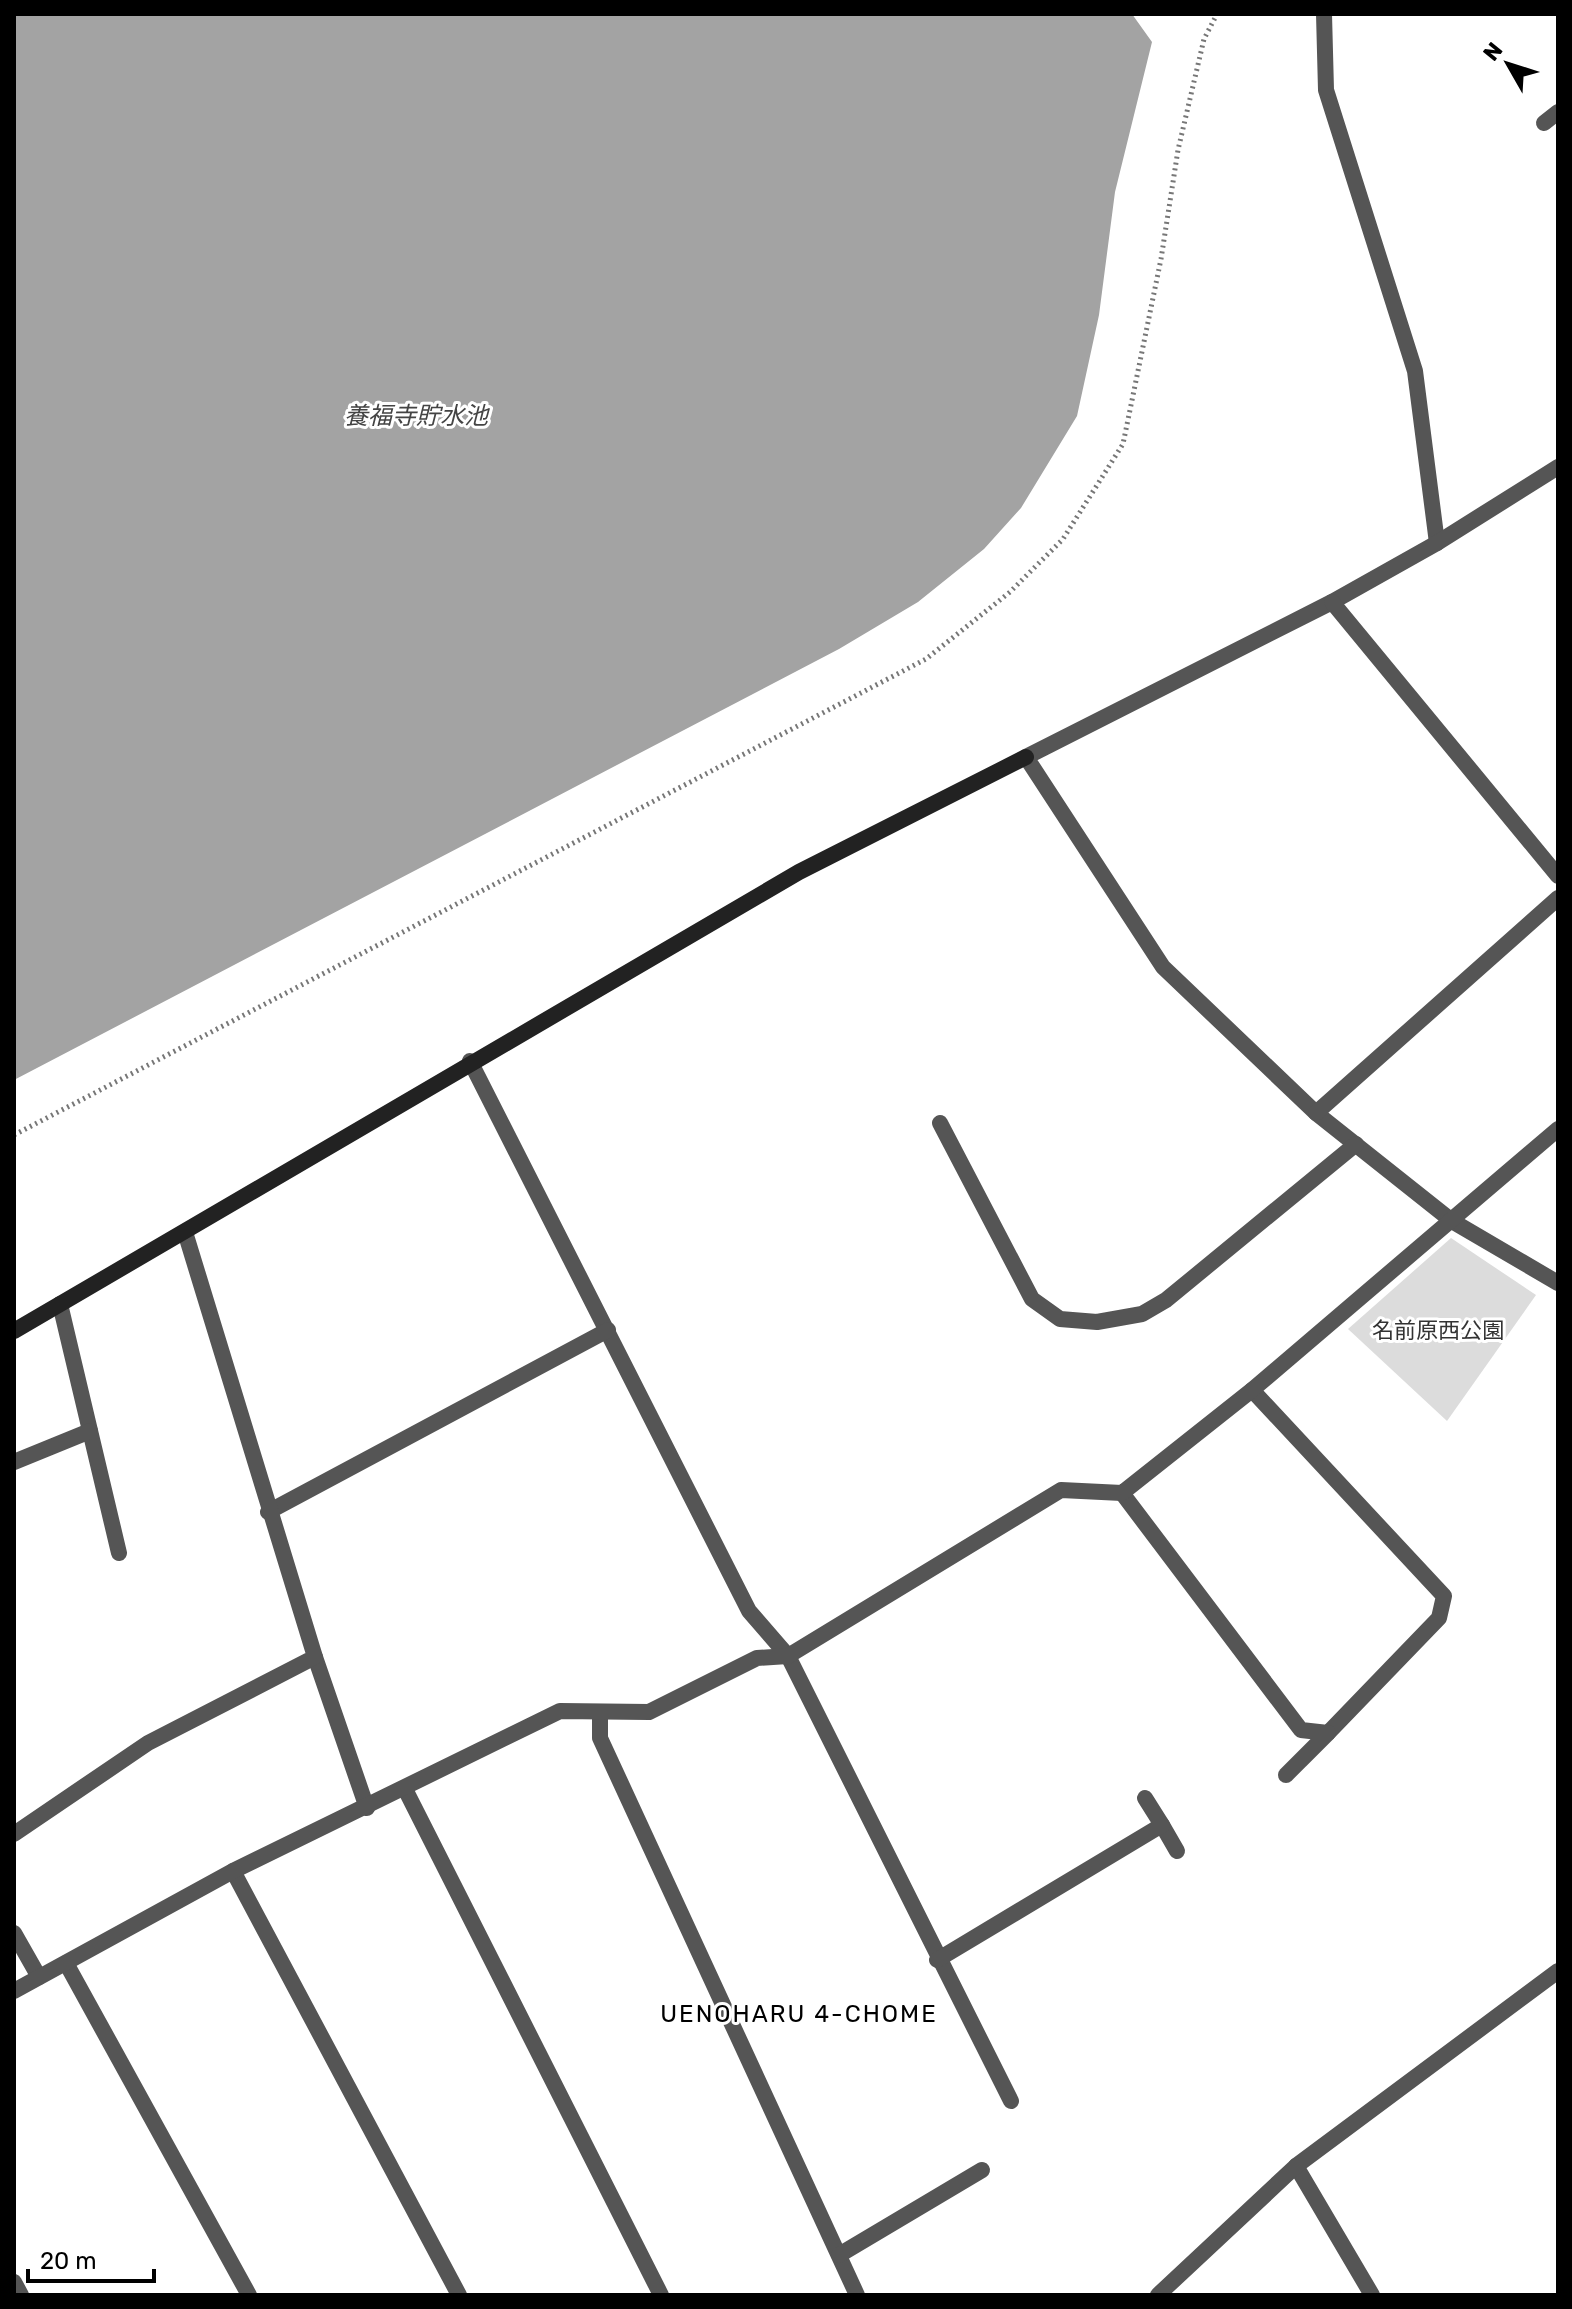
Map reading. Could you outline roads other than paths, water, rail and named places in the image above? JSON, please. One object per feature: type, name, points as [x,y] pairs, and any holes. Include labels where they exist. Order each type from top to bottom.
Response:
[{"type":"street","points":[[1324,14],[1326,90],[1415,371],[1437,543]]},
{"type":"street","points":[[1544,123],[1558,112]]},
{"type":"street","points":[[14,1331],[470,1061],[799,872],[1332,602],[1437,543],[1558,467]]},
{"type":"street","points":[[1332,602],[1558,876]]},
{"type":"street","points":[[1026,757],[1163,967],[1316,1113],[1452,1221],[1558,1283]]},
{"type":"street","points":[[1316,1113],[1558,898]]},
{"type":"street","points":[[470,1061],[749,1611],[788,1656],[937,1960],[1011,2101]]},
{"type":"street","points":[[940,1123],[1032,1299],[1060,1319],[1097,1322],[1142,1314],[1166,1300],[1356,1144]]},
{"type":"street","points":[[14,1991],[233,1871],[560,1711],[649,1712],[757,1658],[788,1656],[1061,1490],[1122,1493],[1252,1390],[1558,1129]]},
{"type":"street","points":[[185,1232],[268,1512],[367,1808]]},
{"type":"street","points":[[60,1304],[119,1553]]},
{"type":"street","points":[[268,1512],[608,1330]]},
{"type":"street","points":[[1252,1390],[1444,1596],[1439,1618],[1286,1775]]},
{"type":"street","points":[[14,1462],[90,1431]]},
{"type":"street","points":[[1122,1493],[1301,1730],[1328,1733]]},
{"type":"street","points":[[14,1834],[148,1743],[315,1657]]},
{"type":"street","points":[[600,1712],[600,1738],[857,2295]]},
{"type":"street","points":[[405,1789],[661,2295]]},
{"type":"street","points":[[1145,1798],[1177,1851]]},
{"type":"street","points":[[937,1960],[1162,1825]]},
{"type":"street","points":[[233,1871],[459,2295]]},
{"type":"street","points":[[14,1933],[39,1977]]},
{"type":"street","points":[[66,1963],[249,2295]]},
{"type":"street","points":[[1158,2295],[1296,2166],[1558,1971]]},
{"type":"street","points":[[1296,2166],[1372,2295]]},
{"type":"street","points":[[839,2255],[982,2170]]},
{"type":"street","points":[[14,2282],[21,2295]]},
{"type":"water","name":"養福寺貯水池","points":[[14,14],[1132,14],[1152,42],[1115,192],[1099,315],[1077,416],[1021,508],[984,549],[918,602],[839,649],[14,1080]]},
{"type":"district","name":"UENOHARU 4-CHOME","points":[[799,2014]]},
{"type":"park label","name":"名前原西公園","points":[[1438,1330]]}]
